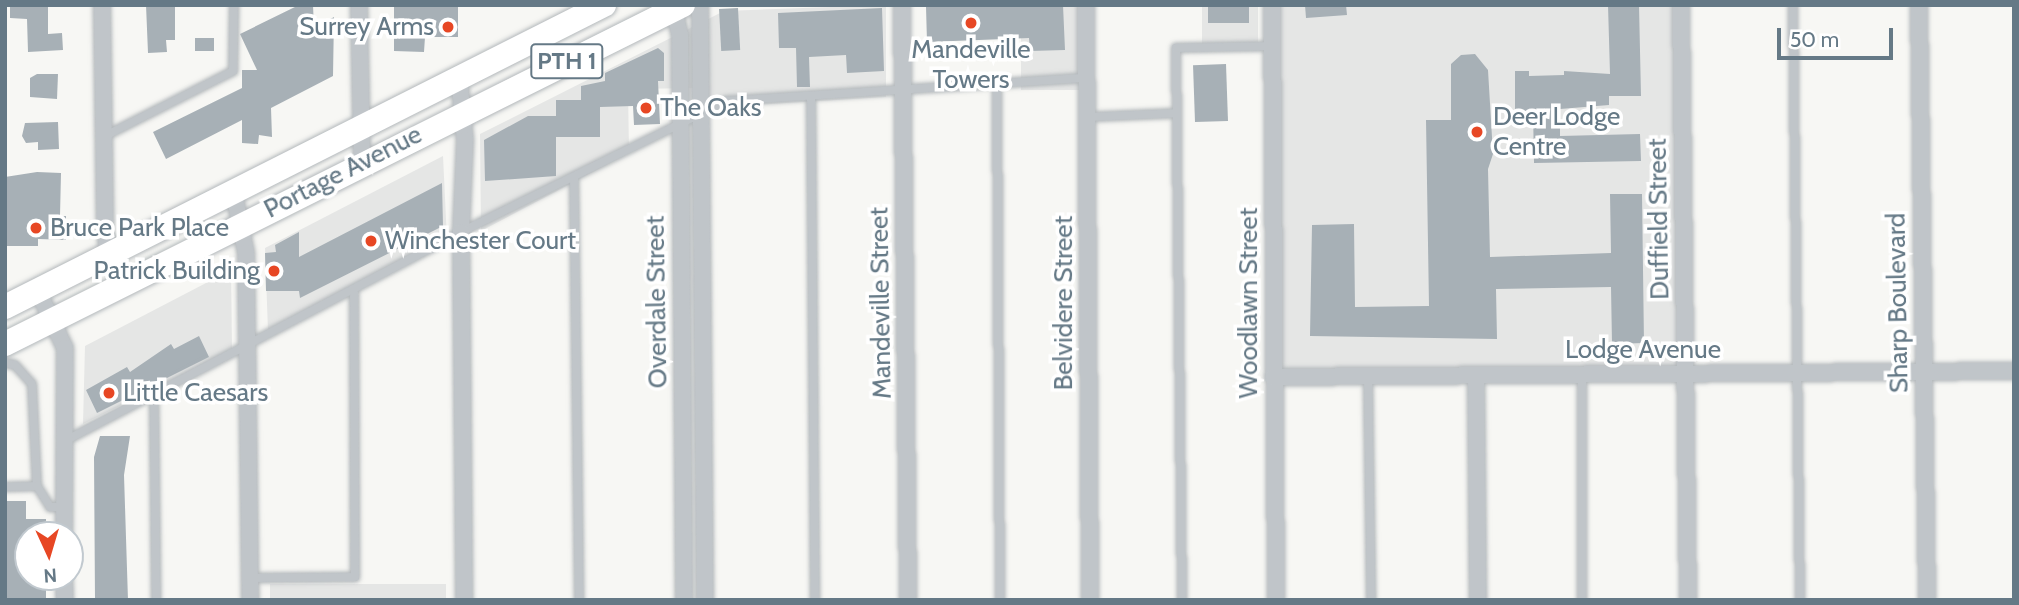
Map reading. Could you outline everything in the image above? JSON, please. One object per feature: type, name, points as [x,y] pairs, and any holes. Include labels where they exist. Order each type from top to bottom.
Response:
[{"type":"highway","name":"Portage Avenue","points":[[5,307],[361,124],[604,5]]},
{"type":"highway","name":"Portage Avenue","points":[[5,344],[677,6]]},
{"type":"street","points":[[102,5],[103,137],[108,255],[123,285]]},
{"type":"street","points":[[359,5],[362,163]]},
{"type":"street","name":"Overdale Street","points":[[700,5],[705,600]]},
{"type":"street","name":"Mandeville Street","points":[[902,5],[908,600]]},
{"type":"street","name":"Belvidere Street","points":[[1086,5],[1090,600]]},
{"type":"street","name":"Woodlawn Street","points":[[1272,5],[1276,600]]},
{"type":"street","name":"Duffield Street","points":[[1681,5],[1688,600]]},
{"type":"street","name":"Sharp Boulevard","points":[[1919,5],[1927,600]]},
{"type":"street","name":"Overdale Street","points":[[677,6],[680,36],[684,600]]},
{"type":"street","points":[[459,77],[460,114],[465,141],[461,232],[464,600]]},
{"type":"street","points":[[233,189],[246,253],[250,600]]},
{"type":"street","points":[[38,291],[65,348],[64,521]]},
{"type":"street","name":"Lodge Avenue","points":[[1273,377],[2014,371]]},
{"type":"street","points":[[1476,376],[1478,600]]},
{"type":"lane","points":[[103,137],[233,71],[234,5]]},
{"type":"lane","points":[[1793,5],[1800,600]]},
{"type":"lane","points":[[1182,600],[1176,48],[1272,46]]},
{"type":"lane","points":[[64,442],[354,292],[461,232],[726,101],[1087,78]]},
{"type":"lane","points":[[997,85],[1000,600]]},
{"type":"lane","points":[[811,97],[815,600]]},
{"type":"lane","points":[[1087,117],[1177,113]]},
{"type":"lane","points":[[574,177],[579,600]]},
{"type":"lane","points":[[250,578],[355,577],[354,292]]},
{"type":"lane","points":[[5,363],[15,365],[32,384],[37,486],[50,508],[64,508]]},
{"type":"lane","points":[[1582,374],[1582,600]]},
{"type":"lane","points":[[1368,377],[1371,600]]},
{"type":"lane","points":[[154,394],[156,600]]},
{"type":"lane","points":[[5,487],[37,486]]},
{"type":"shaded area","points":[[886,5],[886,97],[720,107],[702,116],[702,88],[628,89],[629,153],[481,231],[480,134],[724,11]]},
{"type":"shaded area","points":[[1021,5],[1085,5],[1085,90],[1021,90]]},
{"type":"shaded area","points":[[1202,5],[1258,5],[1258,46],[1202,46]]},
{"type":"shaded area","name":"Deer Lodge Centre","points":[[1272,5],[1681,5],[1681,377],[1272,377]]},
{"type":"shaded area","points":[[443,156],[447,240],[268,331],[265,248]]},
{"type":"shaded area","points":[[231,270],[232,350],[83,424],[85,346]]},
{"type":"shaded area","points":[[270,584],[446,584],[446,600],[270,600]]},
{"type":"building","points":[[10,5],[48,5],[48,34],[62,33],[63,50],[28,52],[27,19],[10,18]]},
{"type":"building","points":[[146,5],[175,5],[175,40],[166,40],[167,52],[148,53]]},
{"type":"building","points":[[299,5],[313,5],[314,28],[334,17],[333,76],[271,108],[272,137],[259,135],[258,144],[242,143],[242,120],[166,159],[153,132],[242,88],[242,70],[257,70],[240,34]]},
{"type":"building","points":[[394,5],[458,5],[458,37],[425,37],[424,52],[394,51]]},
{"type":"building","points":[[1063,5],[1065,50],[1030,51],[1029,38],[927,42],[926,7]]},
{"type":"building","points":[[1208,5],[1249,5],[1249,23],[1208,23]]},
{"type":"building","points":[[1305,5],[1346,5],[1347,15],[1306,18]]},
{"type":"building","points":[[1608,5],[1639,5],[1641,96],[1609,96],[1609,105],[1560,109],[1560,136],[1640,134],[1641,161],[1534,163],[1533,111],[1515,111],[1515,71],[1529,71],[1529,76],[1564,75],[1564,71],[1610,74]]},
{"type":"building","points":[[738,8],[740,50],[721,51],[719,9]]},
{"type":"building","points":[[882,8],[884,71],[847,73],[846,55],[809,57],[810,87],[797,87],[796,48],[779,48],[778,13]]},
{"type":"building","points":[[195,38],[214,38],[214,51],[195,51]]},
{"type":"building","points":[[658,48],[664,53],[664,81],[658,81],[660,124],[634,125],[633,106],[600,107],[600,137],[556,137],[556,176],[485,181],[484,140],[528,116],[556,116],[556,100],[581,100],[581,86],[605,81],[605,73]]},
{"type":"building","points":[[1475,54],[1488,70],[1493,154],[1488,169],[1490,257],[1611,253],[1610,194],[1642,194],[1644,343],[1612,344],[1611,287],[1496,289],[1497,339],[1310,336],[1312,225],[1354,224],[1355,307],[1429,306],[1426,120],[1451,120],[1451,64],[1461,55]]},
{"type":"building","points":[[1226,64],[1228,121],[1195,122],[1193,65]]},
{"type":"building","points":[[37,74],[58,74],[57,99],[30,97],[30,78]]},
{"type":"building","points":[[58,122],[59,149],[38,150],[38,142],[26,143],[22,136],[25,123]]},
{"type":"building","name":"Bruce Park Place","points":[[37,172],[61,173],[60,216],[66,216],[66,240],[38,239],[38,246],[5,246],[5,177]]},
{"type":"building","name":"Winchester Court","points":[[442,183],[443,226],[300,298],[299,291],[266,291],[265,253],[276,252],[275,245],[299,232],[299,257]]},
{"type":"building","points":[[199,336],[209,357],[97,413],[86,390],[127,367],[130,372],[171,344],[174,349]]},
{"type":"building","points":[[100,436],[130,436],[124,475],[128,600],[95,600],[94,457]]},
{"type":"building","points":[[5,501],[26,501],[26,519],[46,521],[14,521],[14,591],[46,591],[46,600],[5,600]]},
{"type":"place","name":"Mandeville Towers","points":[[971,23]]},
{"type":"place","name":"Surrey Arms","points":[[448,27]]},
{"type":"place","name":"The Oaks","points":[[646,108]]},
{"type":"place","name":"Deer Lodge Centre","points":[[1477,132]]},
{"type":"place","name":"Bruce Park Place","points":[[36,228]]},
{"type":"place","name":"Winchester Court","points":[[371,241]]},
{"type":"place","name":"Patrick Building","points":[[274,271]]},
{"type":"place","name":"Little Caesars","points":[[109,393]]}]
